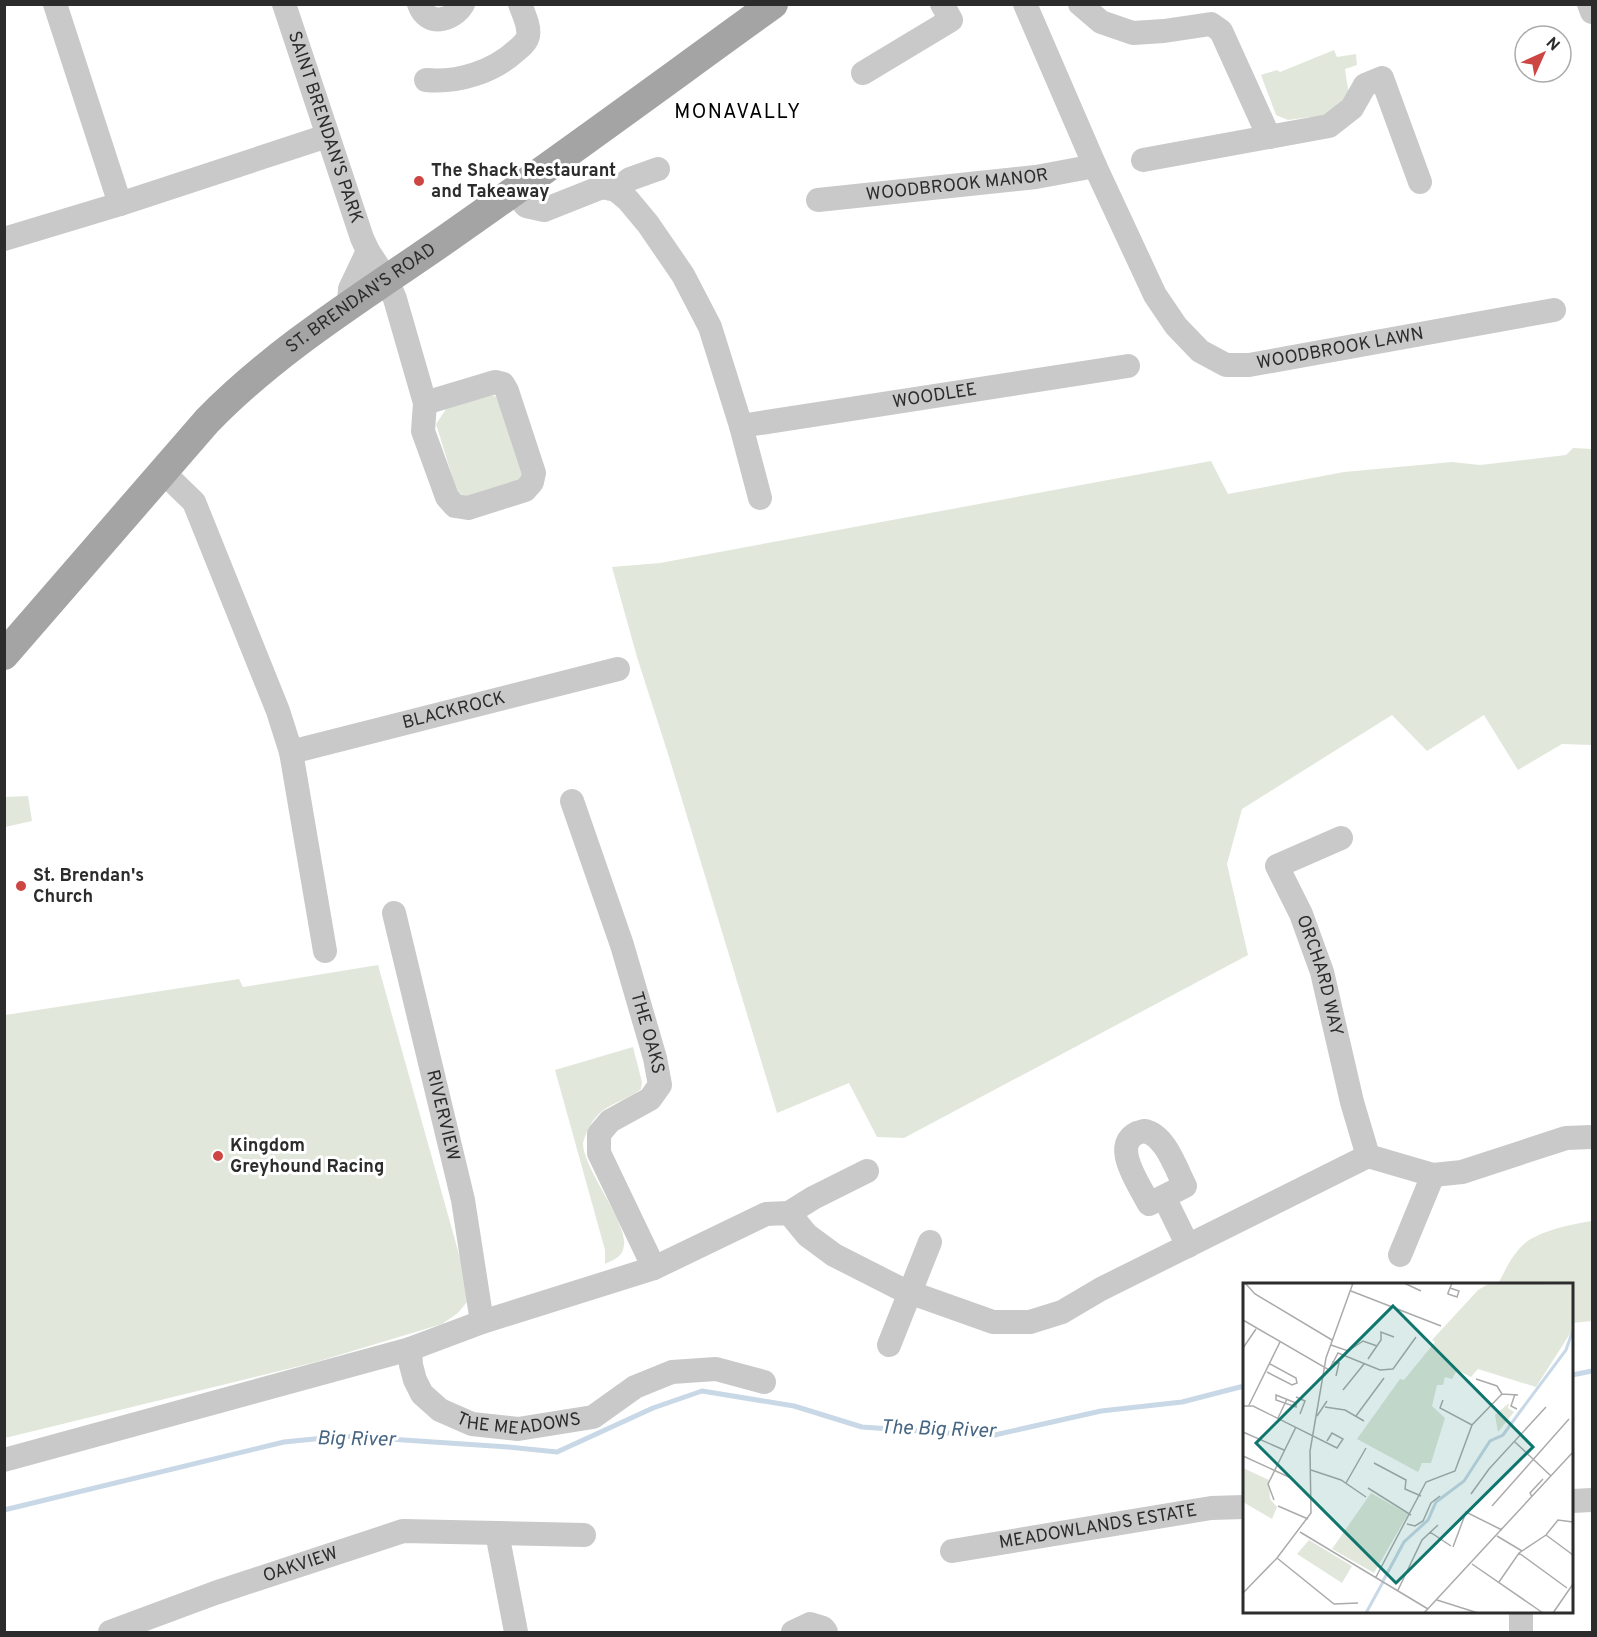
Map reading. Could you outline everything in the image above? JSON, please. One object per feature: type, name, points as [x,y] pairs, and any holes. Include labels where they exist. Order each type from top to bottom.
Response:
[{"type":"main road","name":"ST. BRENDAN'S ROAD","points":[[4,655],[162,471],[236,392],[270,363],[773,4]]},
{"type":"street","points":[[55,4],[120,204]]},
{"type":"street","name":"SAINT BRENDAN'S PARK","points":[[284,4],[368,251],[387,280],[395,299],[425,403]]},
{"type":"street","points":[[419,4],[422,12],[429,19],[438,21],[450,16],[463,4]]},
{"type":"street","points":[[426,80],[438,81],[469,76],[507,59],[528,36],[528,25],[520,4]]},
{"type":"street","points":[[863,73],[951,20],[942,4]]},
{"type":"street","name":"WOODBROOK LAWN","points":[[1024,4],[1155,295],[1176,326],[1200,351],[1226,365],[1249,365],[1554,310]]},
{"type":"street","points":[[1080,4],[1101,22],[1133,33],[1211,24],[1221,30],[1269,137]]},
{"type":"street","points":[[1589,4],[1593,12]]},
{"type":"street","points":[[1143,160],[1329,126],[1352,108],[1365,85],[1382,78],[1420,182]]},
{"type":"street","points":[[4,239],[120,204],[327,136]]},
{"type":"street","name":"WOODBROOK MANOR","points":[[818,200],[1036,177],[1095,166]]},
{"type":"street","points":[[616,189],[630,179],[658,169]]},
{"type":"street","points":[[513,191],[526,206],[544,210],[602,187],[616,189],[648,224],[683,275],[710,327],[741,426],[760,498]]},
{"type":"street","points":[[349,305],[350,288],[368,251]]},
{"type":"street","name":"WOODLEE","points":[[741,426],[1128,366]]},
{"type":"street","points":[[495,382],[503,384],[534,473],[532,482],[525,490],[468,508],[455,506],[447,497],[423,431],[425,403],[495,382]]},
{"type":"street","points":[[162,471],[194,502],[265,677],[291,752],[325,951]]},
{"type":"street","name":"BLACKROCK","points":[[291,752],[618,669]]},
{"type":"street","name":"THE OAKS","points":[[572,801],[622,945],[655,1058],[660,1085],[650,1099],[610,1121],[599,1134],[599,1153],[654,1268]]},
{"type":"street","name":"ORCHARD WAY","points":[[1341,837],[1277,866],[1301,914],[1322,972],[1352,1102],[1368,1156]]},
{"type":"street","name":"RIVERVIEW","points":[[394,913],[463,1200],[482,1322]]},
{"type":"street","points":[[789,1213],[807,1235],[834,1256],[910,1293],[993,1322],[1030,1322],[1062,1312],[1101,1289],[1368,1156],[1433,1175],[1462,1172],[1566,1138],[1593,1137]]},
{"type":"street","points":[[4,1460],[410,1349],[482,1322],[654,1268],[766,1214],[789,1213],[813,1198],[867,1171]]},
{"type":"street","points":[[1400,1255],[1433,1175]]},
{"type":"street","points":[[1164,1197],[1188,1246]]},
{"type":"street","points":[[889,1345],[930,1242]]},
{"type":"street","name":"THE MEADOWS","points":[[410,1349],[415,1380],[423,1394],[440,1410],[472,1424],[518,1429],[593,1417],[635,1387],[672,1372],[716,1370],[764,1382]]},
{"type":"street","points":[[1573,1501],[1593,1500]]},
{"type":"street","name":"MEADOWLANDS ESTATE","points":[[952,1551],[1211,1508],[1243,1507]]},
{"type":"street","name":"OAKVIEW","points":[[110,1632],[215,1593],[404,1531],[584,1535]]},
{"type":"street","points":[[497,1533],[516,1632]]},
{"type":"street","points":[[1521,1613],[1521,1632]]},
{"type":"street","points":[[793,1632],[810,1624],[823,1628],[826,1632]]},
{"type":"shaded area","points":[[1334,50],[1337,57],[1356,54],[1357,65],[1345,69],[1349,95],[1339,110],[1313,120],[1311,117],[1288,120],[1276,115],[1261,75],[1277,70],[1280,72]]},
{"type":"shaded area","points":[[492,395],[500,398],[524,479],[470,497],[463,496],[456,489],[436,424],[446,409]]},
{"type":"shaded area","points":[[1573,448],[1592,449],[1592,745],[1562,744],[1518,770],[1484,715],[1427,751],[1392,715],[1242,809],[1227,864],[1248,955],[904,1138],[877,1137],[849,1083],[777,1113],[637,657],[612,567],[660,563],[1211,461],[1228,494],[1344,472],[1452,462],[1480,465],[1566,455]]},
{"type":"shaded area","points":[[28,796],[32,821],[5,827],[5,797]]},
{"type":"shaded area","name":"Kingdom Greyhound Racing","points":[[378,965],[471,1297],[458,1313],[442,1324],[316,1362],[5,1438],[5,1015],[239,979],[243,987]]},
{"type":"shaded area","points":[[633,1047],[642,1082],[641,1089],[599,1114],[587,1131],[583,1143],[585,1154],[615,1214],[624,1240],[620,1255],[605,1264],[605,1250],[555,1070]]},
{"type":"shaded area","points":[[1592,1221],[1592,1321],[1573,1323],[1573,1283],[1499,1283],[1515,1254],[1529,1240],[1575,1224]]},
{"type":"waterway","name":"The Big River","points":[[1573,1375],[1592,1371]]},
{"type":"waterway","name":"Big River","points":[[4,1510],[284,1442],[344,1436],[557,1452],[653,1408],[702,1391],[794,1406],[862,1427],[990,1436],[1101,1411],[1182,1402],[1243,1386]]},
{"type":"place","name":"The Shack Restaurant and Takeaway","points":[[419,181]]},
{"type":"place","name":"St. Brendan's Church","points":[[21,886]]},
{"type":"place","name":"Kingdom Greyhound Racing","points":[[218,1156]]},
{"type":"district","name":"MONAVALLY","points":[[738,113]]}]
